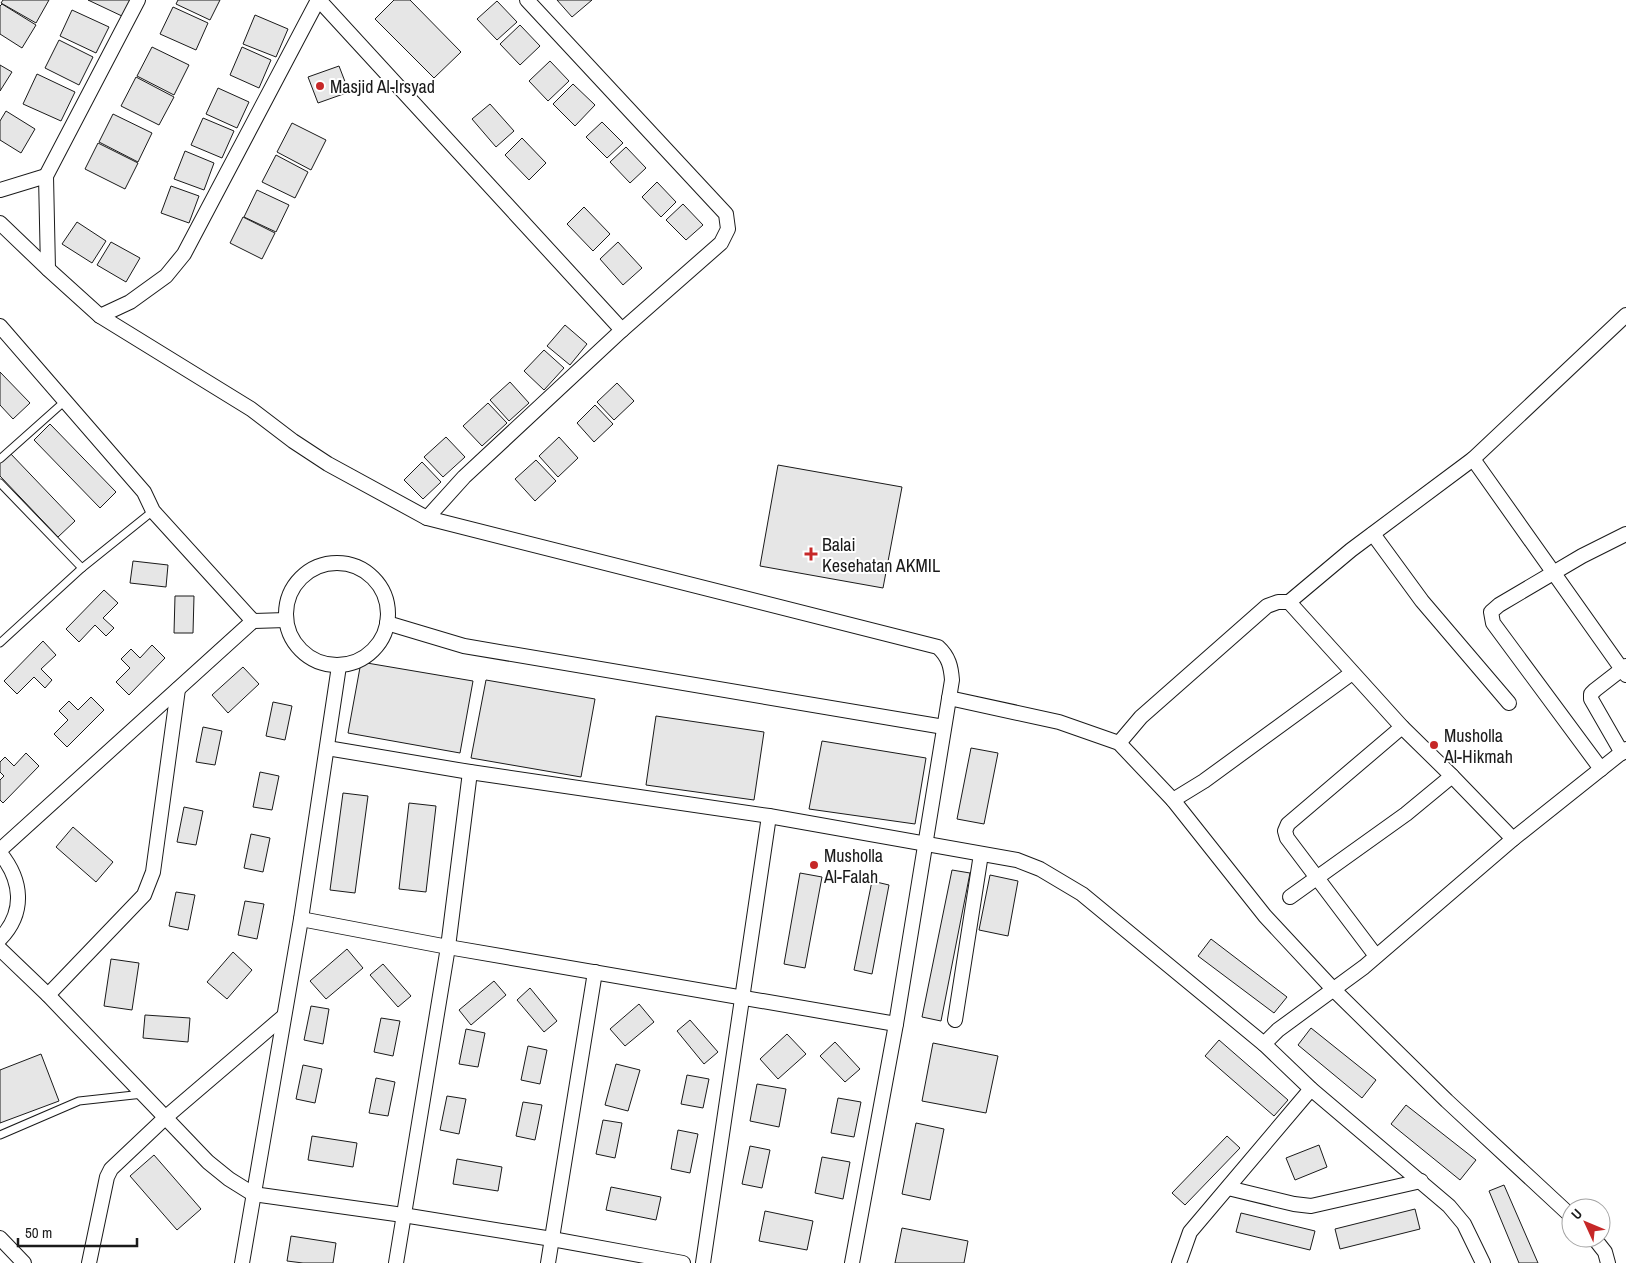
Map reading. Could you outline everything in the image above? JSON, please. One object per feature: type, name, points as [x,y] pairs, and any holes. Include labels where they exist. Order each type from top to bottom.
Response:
[{"type":"street","points":[[48,269],[46,176],[138,0]]},
{"type":"street","points":[[100,316],[130,302],[166,276],[184,254],[318,0],[622,330]]},
{"type":"street","points":[[427,518],[464,477],[622,330],[721,243],[728,229],[726,214],[527,0]]},
{"type":"street","points":[[0,190],[46,176]]},
{"type":"street","points":[[0,223],[100,316],[251,409],[293,441],[328,464],[427,518],[938,647],[945,653],[951,675],[949,698],[896,1024],[852,1263]]},
{"type":"street","points":[[1122,738],[1141,717],[1267,606],[1278,602],[1289,602],[1351,550],[1474,459],[1626,315]]},
{"type":"street","points":[[0,326],[144,492],[154,511],[253,621]]},
{"type":"street","points":[[1264,1044],[1278,1030],[1364,967],[1513,839],[1624,751],[1591,699],[1591,694],[1625,670],[1474,459]]},
{"type":"street","points":[[1373,534],[1422,601],[1509,703]]},
{"type":"street","points":[[1601,769],[1493,623],[1491,612],[1499,605],[1582,556],[1626,534]]},
{"type":"street","points":[[334,563],[353,566],[374,579],[384,594],[386,603],[387,623],[379,643],[369,654],[354,662],[339,666],[320,663],[300,651],[290,637],[286,620],[287,601],[291,591],[303,576],[322,565],[334,563]]},
{"type":"street","points":[[1289,602],[1402,727],[1513,839]]},
{"type":"street","points":[[0,939],[15,916],[18,898],[17,881],[10,865],[0,851],[253,621],[286,620]]},
{"type":"street","points":[[387,623],[464,646],[944,727]]},
{"type":"street","points":[[242,1263],[300,919],[339,666]]},
{"type":"street","points":[[1173,800],[1352,673]]},
{"type":"street","points":[[48,995],[144,895],[153,872],[178,689]]},
{"type":"street","points":[[949,698],[1122,738],[1266,916],[1338,986],[1447,1100],[1561,1207]]},
{"type":"street","points":[[1376,956],[1287,838],[1285,831],[1286,827],[1402,727]]},
{"type":"street","points":[[327,748],[470,772],[770,816],[1017,860],[1040,869],[1082,894],[1264,1044],[1311,1089],[1421,1181],[1464,1224],[1483,1263]]},
{"type":"street","points":[[396,1263],[448,947],[470,772]]},
{"type":"street","points":[[1290,897],[1406,814],[1452,776]]},
{"type":"street","points":[[702,1263],[770,816]]},
{"type":"street","points":[[955,1020],[981,854]]},
{"type":"street","points":[[300,919],[448,947],[896,1024]]},
{"type":"street","points":[[0,950],[48,995],[208,1162],[229,1179],[253,1194],[403,1215],[684,1263]]},
{"type":"street","points":[[548,1263],[595,972]]},
{"type":"street","points":[[89,1263],[107,1177],[111,1169],[166,1118],[284,1016]]},
{"type":"street","points":[[1179,1263],[1190,1232],[1311,1089]]},
{"type":"street","points":[[1228,1188],[1294,1204],[1311,1206],[1421,1181]]},
{"type":"street","points":[[0,1238],[24,1263]]},
{"type":"street","points":[[1607,1257],[1616,1263]]},
{"type":"lane","points":[[0,459],[65,401]]},
{"type":"lane","points":[[0,483],[82,568]]},
{"type":"lane","points":[[0,643],[82,568],[154,511]]},
{"type":"lane","points":[[0,1135],[79,1101],[143,1094]]},
{"type":"building","points":[[3,0],[49,0],[36,23],[1,3]]},
{"type":"building","points":[[88,0],[132,0],[124,17]]},
{"type":"building","points":[[178,0],[220,0],[210,20],[176,4]]},
{"type":"building","points":[[394,0],[410,0],[461,52],[434,78],[375,19]]},
{"type":"building","points":[[557,0],[592,0],[572,17]]},
{"type":"building","points":[[497,1],[517,22],[497,40],[477,19]]},
{"type":"building","points":[[2,4],[36,25],[22,48],[0,34],[0,6]]},
{"type":"building","points":[[173,7],[208,23],[196,50],[160,34]]},
{"type":"building","points":[[72,10],[109,27],[96,53],[60,36]]},
{"type":"building","points":[[255,15],[288,29],[276,57],[243,44]]},
{"type":"building","points":[[520,25],[540,46],[520,65],[500,44]]},
{"type":"building","points":[[59,40],[93,57],[79,85],[45,68]]},
{"type":"building","points":[[152,47],[189,65],[174,95],[137,76]]},
{"type":"building","points":[[242,47],[271,60],[259,88],[230,75]]},
{"type":"building","points":[[550,61],[569,81],[548,101],[529,81]]},
{"type":"building","points":[[0,65],[12,72],[0,91]]},
{"type":"building","points":[[339,66],[349,92],[318,103],[308,77]]},
{"type":"building","points":[[37,74],[75,92],[61,121],[23,104]]},
{"type":"building","points":[[136,77],[174,97],[159,125],[121,106]]},
{"type":"building","points":[[573,84],[595,105],[575,126],[553,104]]},
{"type":"building","points":[[218,88],[249,102],[237,128],[206,114]]},
{"type":"building","points":[[490,104],[514,131],[496,147],[472,119]]},
{"type":"building","points":[[6,111],[35,129],[21,153],[0,140],[0,121]]},
{"type":"building","points":[[113,114],[152,133],[138,162],[99,142]]},
{"type":"building","points":[[203,118],[234,131],[222,158],[191,145]]},
{"type":"building","points":[[602,122],[623,143],[607,158],[586,137]]},
{"type":"building","points":[[292,123],[326,140],[311,170],[277,152]]},
{"type":"building","points":[[522,138],[546,163],[529,180],[505,155]]},
{"type":"building","points":[[98,143],[138,163],[125,189],[85,169]]},
{"type":"building","points":[[626,147],[646,168],[630,183],[610,162]]},
{"type":"building","points":[[185,151],[214,163],[204,190],[174,179]]},
{"type":"building","points":[[276,155],[308,172],[295,198],[262,182]]},
{"type":"building","points":[[657,182],[676,202],[661,217],[642,197]]},
{"type":"building","points":[[171,186],[199,196],[189,223],[161,213]]},
{"type":"building","points":[[257,190],[289,205],[276,232],[244,217]]},
{"type":"building","points":[[683,204],[703,225],[686,240],[666,220]]},
{"type":"building","points":[[584,207],[610,234],[593,251],[567,224]]},
{"type":"building","points":[[243,217],[275,233],[262,259],[230,243]]},
{"type":"building","points":[[77,222],[106,241],[92,263],[62,244]]},
{"type":"building","points":[[111,242],[140,258],[126,282],[97,265]]},
{"type":"building","points":[[618,242],[642,268],[623,285],[600,259]]},
{"type":"building","points":[[565,325],[587,344],[570,365],[547,346]]},
{"type":"building","points":[[544,350],[564,368],[544,390],[524,371]]},
{"type":"building","points":[[0,372],[30,403],[13,419],[0,405]]},
{"type":"building","points":[[510,382],[529,403],[509,421],[490,400]]},
{"type":"building","points":[[617,383],[634,401],[614,420],[597,402]]},
{"type":"building","points":[[488,403],[507,423],[482,446],[463,426]]},
{"type":"building","points":[[595,405],[613,424],[594,442],[577,423]]},
{"type":"building","points":[[50,424],[116,492],[100,508],[34,440]]},
{"type":"building","points":[[446,437],[465,457],[443,477],[424,457]]},
{"type":"building","points":[[559,437],[578,458],[558,477],[539,456]]},
{"type":"building","points":[[9,452],[75,521],[58,537],[0,476],[0,461]]},
{"type":"building","points":[[536,460],[556,481],[535,501],[515,479]]},
{"type":"building","points":[[422,462],[441,482],[423,499],[404,480]]},
{"type":"building","points":[[778,465],[902,487],[883,588],[760,566]]},
{"type":"building","points":[[133,561],[168,565],[166,587],[130,583]]},
{"type":"building","points":[[104,590],[118,603],[103,618],[114,628],[106,636],[95,625],[79,642],[66,629]]},
{"type":"building","points":[[175,596],[194,596],[193,633],[174,633]]},
{"type":"building","points":[[43,641],[56,655],[41,669],[52,680],[45,688],[34,677],[17,694],[4,681]]},
{"type":"building","points":[[152,645],[165,658],[129,695],[116,682],[130,668],[121,659],[131,649],[140,658]]},
{"type":"building","points":[[361,662],[473,681],[460,753],[348,733]]},
{"type":"building","points":[[243,667],[259,684],[228,713],[212,695]]},
{"type":"building","points":[[486,680],[595,699],[581,777],[471,758]]},
{"type":"building","points":[[91,697],[104,710],[67,747],[54,734],[68,720],[59,711],[69,701],[78,710]]},
{"type":"building","points":[[273,702],[292,706],[285,740],[266,736]]},
{"type":"building","points":[[656,716],[764,732],[754,800],[646,785]]},
{"type":"building","points":[[203,727],[222,731],[215,765],[196,762]]},
{"type":"building","points":[[822,741],[926,758],[915,824],[809,809]]},
{"type":"building","points":[[971,748],[998,753],[984,824],[957,819]]},
{"type":"building","points":[[26,753],[39,766],[3,803],[0,800],[0,780],[4,776],[0,772],[0,762],[5,757],[14,766]]},
{"type":"building","points":[[260,772],[279,776],[272,810],[253,807]]},
{"type":"building","points":[[343,793],[368,796],[355,893],[330,890]]},
{"type":"building","points":[[409,803],[436,806],[426,892],[399,889]]},
{"type":"building","points":[[184,807],[203,811],[196,845],[177,842]]},
{"type":"building","points":[[73,827],[113,862],[96,882],[56,847]]},
{"type":"building","points":[[251,834],[270,838],[263,872],[244,868]]},
{"type":"building","points":[[952,870],[970,873],[941,1021],[922,1017]]},
{"type":"building","points":[[800,873],[822,877],[805,968],[784,964]]},
{"type":"building","points":[[990,875],[1018,881],[1008,936],[979,930]]},
{"type":"building","points":[[872,881],[889,885],[872,974],[854,970]]},
{"type":"building","points":[[176,892],[195,895],[188,930],[169,926]]},
{"type":"building","points":[[245,901],[264,904],[257,939],[238,935]]},
{"type":"building","points":[[1211,939],[1287,997],[1274,1013],[1198,956]]},
{"type":"building","points":[[347,949],[363,968],[326,999],[310,981]]},
{"type":"building","points":[[233,952],[252,970],[227,999],[207,982]]},
{"type":"building","points":[[111,959],[139,963],[132,1010],[104,1006]]},
{"type":"building","points":[[383,964],[411,996],[398,1007],[370,975]]},
{"type":"building","points":[[494,981],[506,995],[471,1025],[459,1010]]},
{"type":"building","points":[[530,988],[557,1021],[544,1032],[517,1000]]},
{"type":"building","points":[[639,1004],[654,1022],[625,1046],[610,1029]]},
{"type":"building","points":[[311,1006],[329,1009],[323,1044],[304,1040]]},
{"type":"building","points":[[145,1015],[190,1018],[188,1042],[143,1038]]},
{"type":"building","points":[[381,1018],[400,1021],[393,1056],[374,1052]]},
{"type":"building","points":[[690,1020],[718,1052],[704,1064],[677,1031]]},
{"type":"building","points":[[1311,1028],[1376,1080],[1362,1098],[1298,1045]]},
{"type":"building","points":[[466,1029],[485,1033],[478,1067],[459,1064]]},
{"type":"building","points":[[787,1034],[806,1054],[778,1079],[760,1059]]},
{"type":"building","points":[[1219,1040],[1288,1100],[1274,1116],[1205,1056]]},
{"type":"building","points":[[835,1042],[860,1069],[845,1082],[820,1056]]},
{"type":"building","points":[[933,1043],[998,1056],[986,1113],[922,1101]]},
{"type":"building","points":[[528,1046],[547,1050],[540,1084],[521,1080]]},
{"type":"building","points":[[41,1054],[59,1101],[0,1123],[0,1070]]},
{"type":"building","points":[[616,1064],[640,1070],[628,1111],[605,1105]]},
{"type":"building","points":[[303,1065],[322,1069],[315,1103],[296,1099]]},
{"type":"building","points":[[687,1075],[709,1079],[703,1108],[681,1104]]},
{"type":"building","points":[[376,1078],[395,1082],[388,1116],[369,1113]]},
{"type":"building","points":[[757,1084],[786,1089],[779,1127],[750,1121]]},
{"type":"building","points":[[447,1096],[466,1099],[459,1134],[440,1130]]},
{"type":"building","points":[[838,1098],[861,1102],[854,1137],[831,1133]]},
{"type":"building","points":[[523,1102],[542,1105],[535,1140],[516,1136]]},
{"type":"building","points":[[1406,1105],[1476,1160],[1460,1180],[1391,1124]]},
{"type":"building","points":[[603,1120],[622,1123],[615,1158],[596,1154]]},
{"type":"building","points":[[916,1123],[944,1129],[930,1200],[902,1194]]},
{"type":"building","points":[[678,1130],[698,1134],[690,1173],[671,1169]]},
{"type":"building","points":[[312,1136],[357,1143],[353,1167],[308,1160]]},
{"type":"building","points":[[1227,1136],[1240,1148],[1185,1205],[1172,1193]]},
{"type":"building","points":[[1319,1145],[1327,1167],[1295,1180],[1286,1158]]},
{"type":"building","points":[[750,1146],[770,1150],[762,1188],[742,1184]]},
{"type":"building","points":[[154,1155],[201,1209],[177,1230],[130,1176]]},
{"type":"building","points":[[822,1157],[850,1162],[843,1199],[815,1193]]},
{"type":"building","points":[[457,1159],[502,1167],[498,1191],[453,1184]]},
{"type":"building","points":[[1504,1185],[1538,1263],[1519,1263],[1489,1191]]},
{"type":"building","points":[[611,1187],[661,1197],[656,1220],[606,1210]]},
{"type":"building","points":[[1415,1209],[1420,1229],[1340,1249],[1335,1229]]},
{"type":"building","points":[[765,1211],[813,1221],[807,1250],[759,1241]]},
{"type":"building","points":[[1241,1213],[1315,1231],[1310,1250],[1236,1232]]},
{"type":"building","points":[[902,1228],[968,1241],[964,1263],[895,1263]]},
{"type":"building","points":[[291,1236],[336,1243],[333,1263],[287,1261]]},
{"type":"place","name":"Masjid Al-Irsyad","points":[[320,86]]},
{"type":"place","name":"Balai Kesehatan AKMIL","points":[[811,554]]},
{"type":"place","name":"Musholla Al-Hikmah","points":[[1434,745]]},
{"type":"place","name":"Musholla Al-Falah","points":[[814,865]]}]
